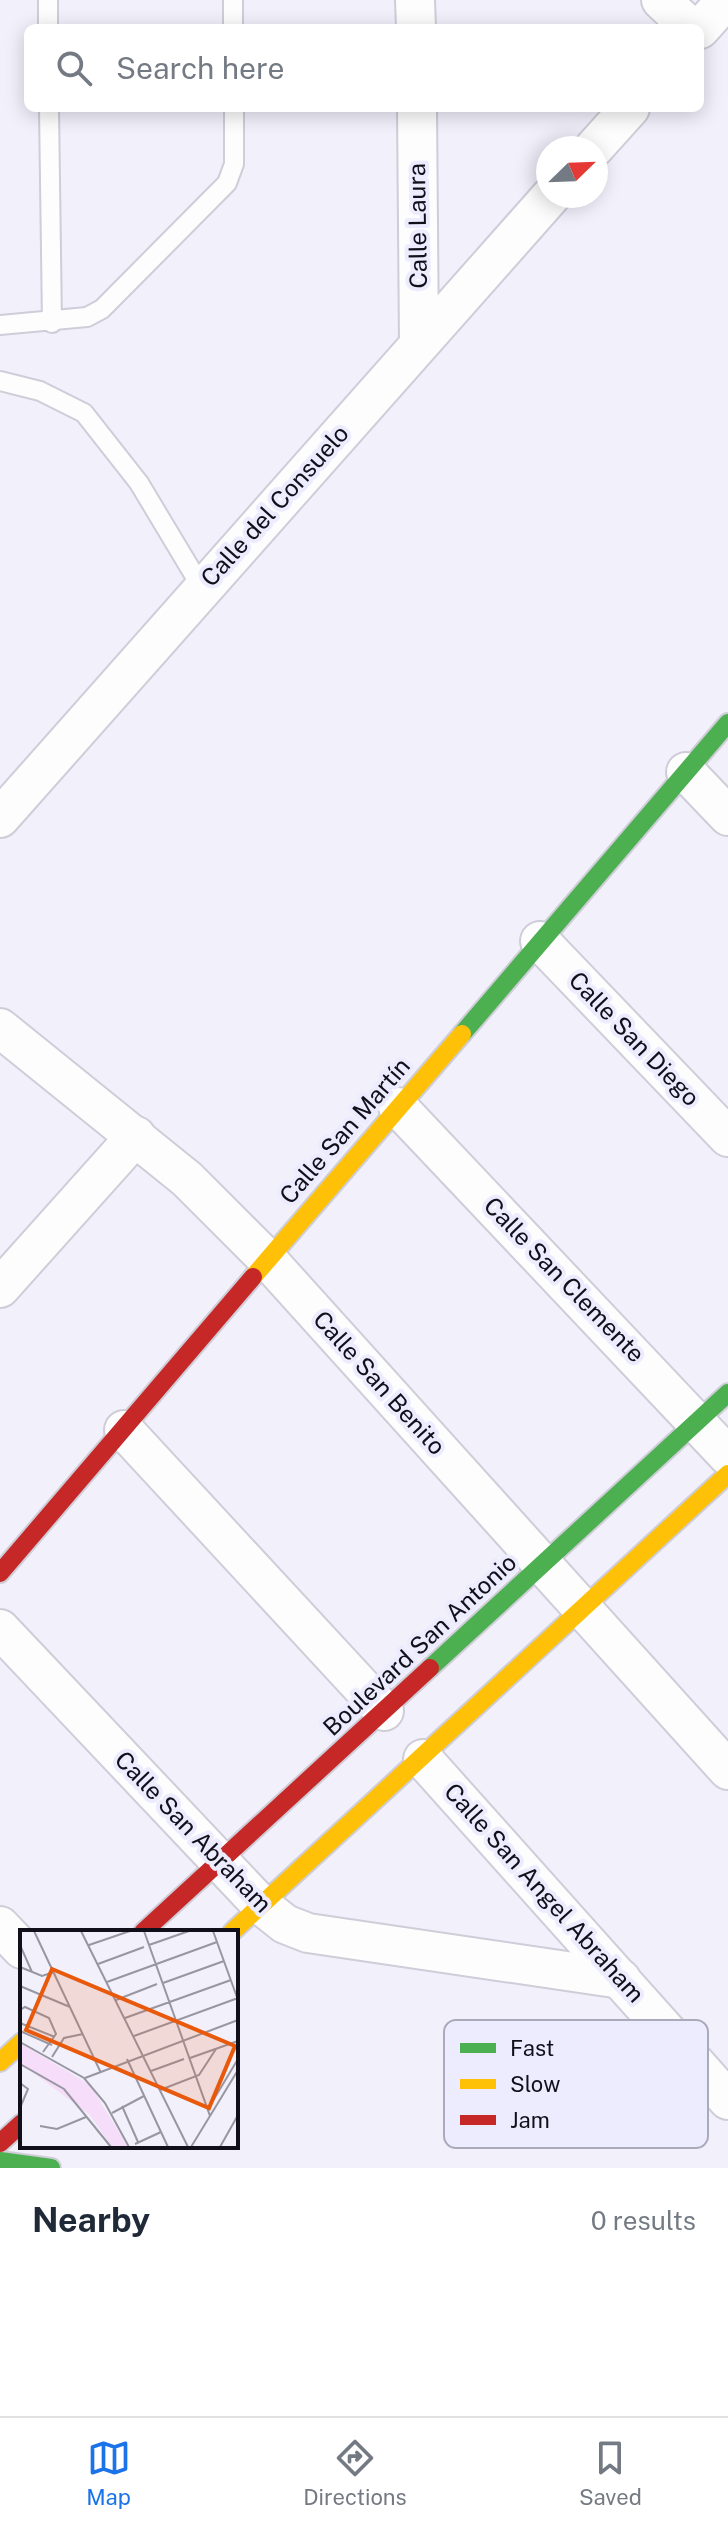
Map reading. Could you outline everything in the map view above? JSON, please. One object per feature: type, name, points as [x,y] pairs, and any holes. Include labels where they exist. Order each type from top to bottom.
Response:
[{"type":"main road","name":"Calle San Martín","points":[[0,1573],[728,723]]},
{"type":"main road","name":"Boulevard San Antonio","points":[[145,1930],[728,1393]]},
{"type":"main road","points":[[234,1930],[423,1759],[728,1474]]},
{"type":"main road","points":[[0,2062],[20,2044]]},
{"type":"main road","points":[[0,2143],[20,2125]]},
{"type":"main road","points":[[0,2161],[51,2168]]},
{"type":"street","points":[[415,0],[416,24]]},
{"type":"street","points":[[661,0],[687,24]]},
{"type":"street","points":[[704,25],[726,0]]},
{"type":"street","name":"Calle Laura","points":[[417,112],[419,344]]},
{"type":"street","points":[[605,136],[626,112]]},
{"type":"street","name":"Calle del Consuelo","points":[[0,818],[540,208]]},
{"type":"street","points":[[686,772],[728,816]]},
{"type":"street","name":"Calle San Diego","points":[[540,941],[728,1137]]},
{"type":"street","name":"Calle San Benito","points":[[0,1028],[187,1179],[267,1259],[728,1770]]},
{"type":"street","name":"Calle San Clemente","points":[[398,1107],[728,1456]]},
{"type":"street","points":[[0,1288],[136,1136]]},
{"type":"street","points":[[124,1430],[384,1711]]},
{"type":"street","name":"Calle San Abraham","points":[[0,1629],[219,1863],[285,1924],[308,1933],[621,1979]]},
{"type":"street","name":"Calle San Angel Abraham","points":[[423,1759],[657,2020]]},
{"type":"street","points":[[0,1926],[20,1947]]},
{"type":"street","name":"Calle San Angel Abraham","points":[[708,2077],[728,2100]]},
{"type":"lane","points":[[48,0],[48,24]]},
{"type":"lane","points":[[233,0],[233,24]]},
{"type":"lane","points":[[49,112],[52,323]]},
{"type":"lane","points":[[0,325],[52,323],[87,317],[102,309],[221,190],[234,164],[234,112]]},
{"type":"lane","points":[[0,381],[40,391],[84,413],[139,483],[202,588]]},
{"type":"traffic: fast","points":[[462,1034],[728,723]]},
{"type":"traffic: fast","points":[[430,1668],[728,1393]]},
{"type":"traffic: fast","points":[[0,2161],[51,2168]]},
{"type":"traffic: slow","points":[[253,1277],[462,1034]]},
{"type":"traffic: slow","points":[[234,1930],[728,1474]]},
{"type":"traffic: slow","points":[[0,2062],[20,2044]]},
{"type":"traffic: jam","points":[[0,1573],[253,1277]]},
{"type":"traffic: jam","points":[[145,1930],[430,1668]]},
{"type":"traffic: jam","points":[[0,2143],[20,2125]]}]
